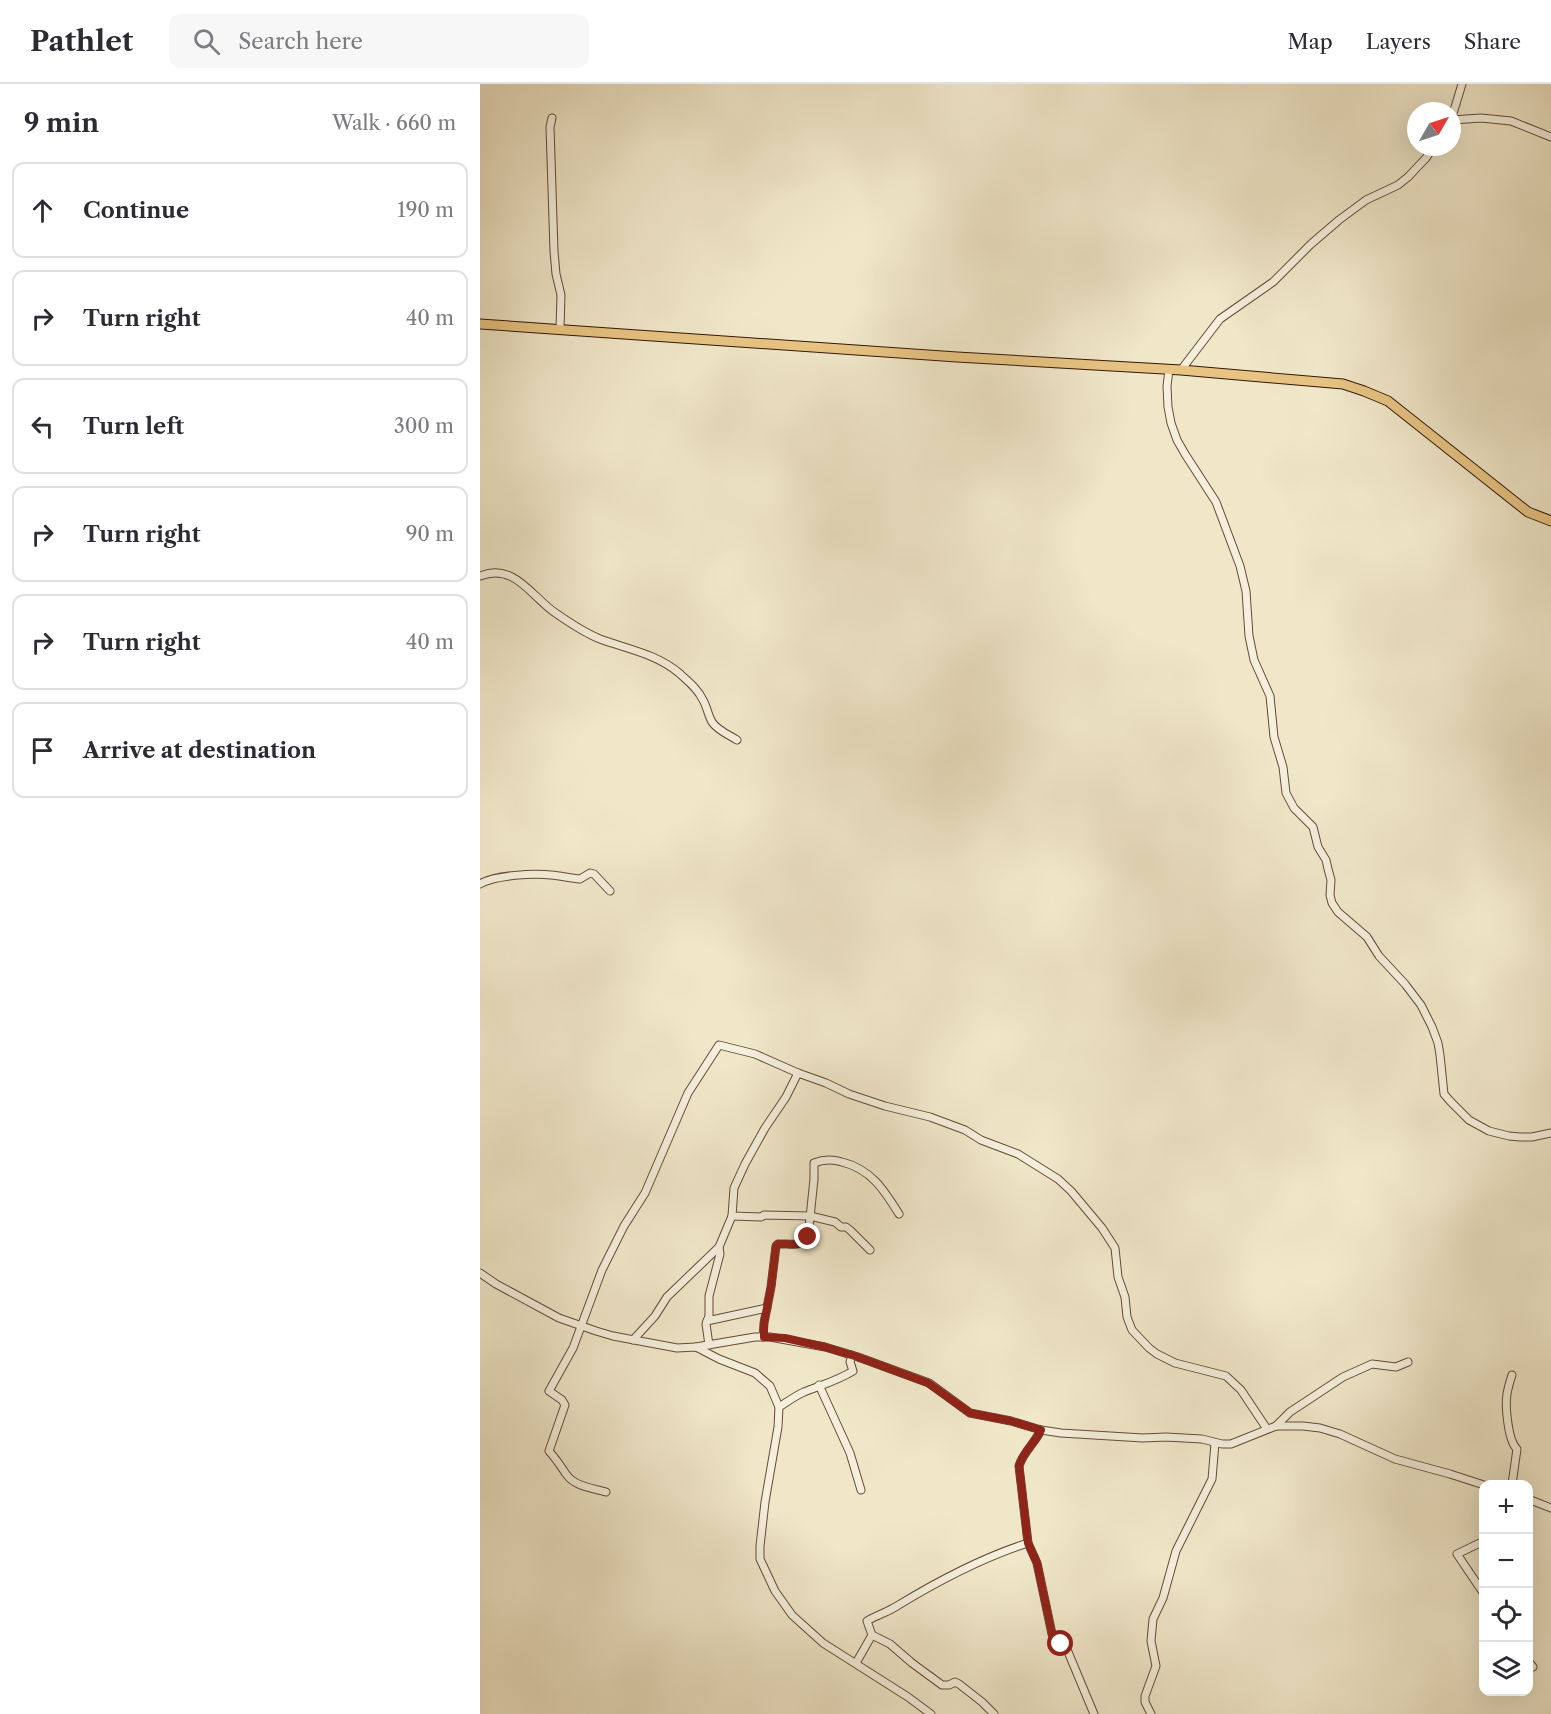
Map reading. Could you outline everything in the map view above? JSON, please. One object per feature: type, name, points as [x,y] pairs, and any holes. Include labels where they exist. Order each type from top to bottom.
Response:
[{"type":"main road","points":[[480,324],[957,357],[1169,369],[1343,384],[1388,401],[1528,512],[1551,521]]},
{"type":"street","points":[[1457,102],[1462,84]]},
{"type":"street","points":[[552,118],[550,127],[552,200],[556,274],[561,295],[560,329]]},
{"type":"street","points":[[1461,119],[1511,121],[1551,137]]},
{"type":"street","points":[[1181,370],[1220,319],[1273,282],[1339,220],[1366,200],[1398,185],[1416,170],[1427,156]]},
{"type":"street","points":[[1169,369],[1167,397],[1177,440],[1216,502],[1240,566],[1246,591],[1249,636],[1254,660],[1270,696],[1274,736],[1283,767],[1286,793],[1294,808],[1313,827],[1318,847],[1326,860],[1331,880],[1332,903],[1338,912],[1367,937],[1379,956],[1421,1005],[1438,1044],[1444,1094],[1450,1101],[1469,1120],[1489,1131],[1509,1137],[1532,1137],[1551,1132]]},
{"type":"street","points":[[480,576],[494,573],[513,577],[545,606],[589,634],[648,654],[667,663],[680,673],[699,694],[712,722],[737,740]]},
{"type":"street","points":[[480,884],[492,879],[529,875],[580,879],[590,873],[594,874],[610,891]]},
{"type":"street","points":[[606,1492],[588,1488],[572,1480],[549,1451],[565,1405],[549,1391],[573,1348],[602,1270],[624,1226],[645,1193],[688,1093],[719,1045],[755,1054],[849,1094],[930,1117],[965,1130],[981,1140],[1018,1154],[1058,1179],[1102,1228],[1115,1248],[1118,1277],[1132,1330],[1149,1348],[1166,1358],[1226,1376],[1241,1390],[1267,1429]]},
{"type":"street","points":[[633,1340],[655,1316],[667,1297],[719,1247],[732,1216],[734,1188],[765,1128],[786,1097],[798,1073]]},
{"type":"street","points":[[764,1337],[764,1323],[776,1246],[806,1242],[814,1163],[830,1159],[854,1165],[865,1171],[886,1193],[899,1214]]},
{"type":"street","points":[[732,1216],[810,1216],[835,1222],[841,1227],[846,1227],[870,1250]]},
{"type":"street","points":[[710,1345],[707,1321],[709,1296],[720,1254],[719,1247]]},
{"type":"street","points":[[480,1273],[559,1318],[596,1331],[677,1348],[746,1338],[785,1338],[852,1355],[928,1383],[970,1413],[1041,1430],[1090,1436],[1202,1439],[1231,1444],[1276,1426],[1320,1428],[1340,1434],[1395,1459],[1479,1483]]},
{"type":"street","points":[[707,1321],[767,1308]]},
{"type":"street","points":[[696,1347],[718,1359],[755,1373],[770,1386],[779,1407],[778,1427],[760,1536],[760,1559],[775,1591],[792,1615],[823,1643],[908,1696],[931,1714]]},
{"type":"street","points":[[779,1407],[819,1385],[827,1384],[853,1371],[850,1362],[852,1355]]},
{"type":"street","points":[[1276,1426],[1290,1412],[1343,1377],[1372,1364],[1396,1367],[1408,1362]]},
{"type":"street","points":[[1512,1375],[1507,1396],[1512,1444],[1517,1449],[1513,1480]]},
{"type":"street","points":[[819,1385],[850,1453],[861,1490]]},
{"type":"street","points":[[1041,1430],[1036,1442],[1021,1459],[1019,1466],[1028,1543],[1037,1563],[1055,1642],[1066,1647],[1094,1714]]},
{"type":"street","points":[[1151,1714],[1145,1702],[1145,1696],[1156,1666],[1151,1641],[1153,1619],[1163,1598],[1176,1551],[1212,1479],[1215,1443]]},
{"type":"street","points":[[1533,1501],[1551,1508]]},
{"type":"street","points":[[994,1714],[955,1682],[942,1685],[890,1644],[872,1635],[867,1621],[956,1572],[1003,1551],[1028,1543]]},
{"type":"street","points":[[1479,1543],[1457,1554],[1479,1587]]},
{"type":"street","points":[[856,1663],[872,1635]]},
{"type":"route","points":[[808,1237],[806,1242],[801,1244],[782,1243],[776,1246],[764,1323],[764,1337],[785,1338],[858,1357],[928,1383],[970,1413],[999,1418],[1041,1430],[1036,1442],[1021,1459],[1019,1466],[1028,1543],[1037,1563],[1052,1634],[1055,1642],[1061,1644]]}]
